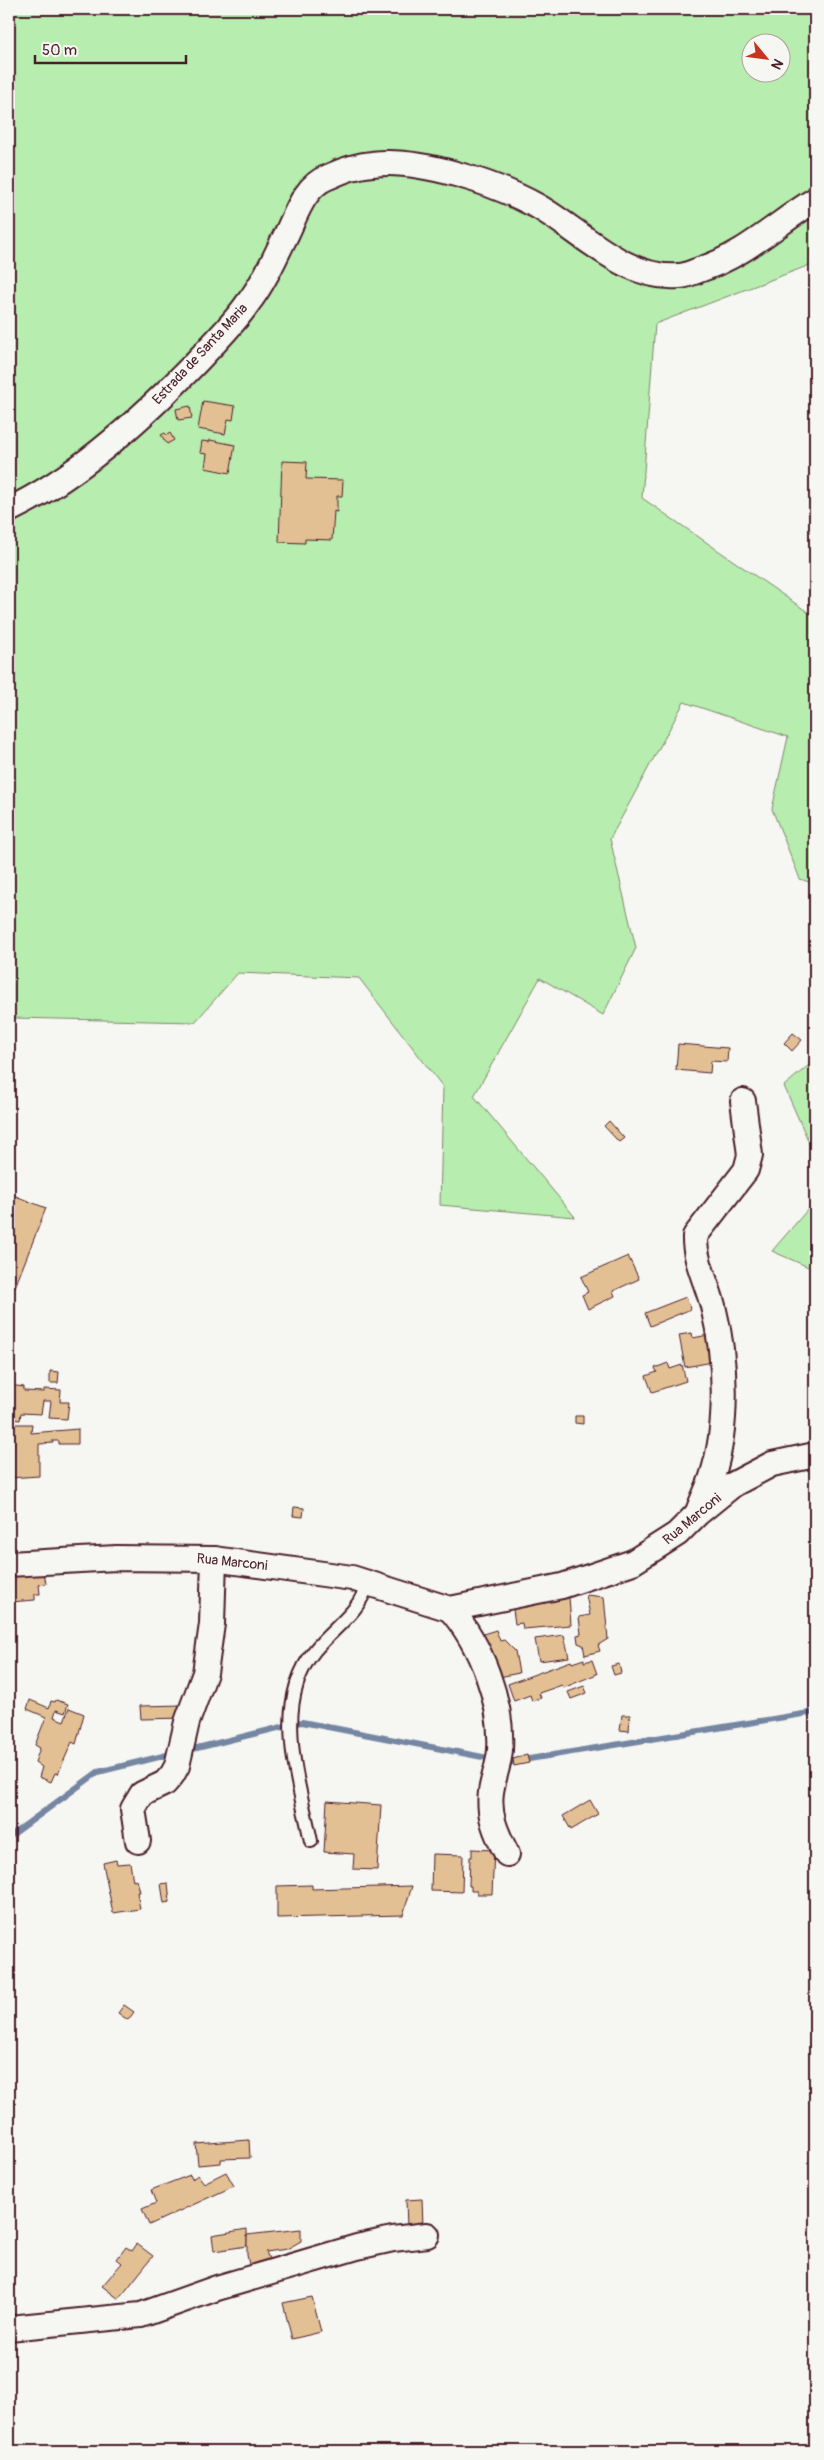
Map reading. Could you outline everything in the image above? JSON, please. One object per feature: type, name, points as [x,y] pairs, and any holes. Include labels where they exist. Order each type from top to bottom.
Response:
[{"type":"street","name":"Estrada de Santa Maria","points":[[9,510],[25,502],[82,464],[144,413],[183,376],[250,302],[284,240],[300,205],[312,188],[326,177],[371,164],[415,164],[424,166],[488,184],[536,206],[616,260],[654,274],[680,276],[724,262],[815,200]]},
{"type":"street","points":[[697,1514],[712,1476],[717,1455],[724,1383],[719,1332],[696,1252],[695,1236],[746,1170],[750,1155],[743,1101]]},
{"type":"street","name":"Rua Marconi","points":[[9,1564],[116,1558],[214,1559],[322,1572],[368,1583],[450,1609],[562,1586],[607,1573],[632,1562],[677,1534],[697,1514],[734,1484],[772,1464],[815,1455]]},
{"type":"street","points":[[138,1841],[133,1809],[142,1794],[165,1782],[177,1766],[187,1722],[206,1673],[212,1624],[214,1559]]},
{"type":"street","points":[[450,1609],[472,1639],[482,1659],[492,1694],[500,1729],[500,1749],[491,1790],[490,1807],[492,1823],[506,1854]]},
{"type":"street","points":[[9,2328],[141,2314],[217,2288],[340,2252],[393,2239],[427,2235]]},
{"type":"lane","points":[[311,1841],[292,1741],[294,1694],[298,1680],[312,1654],[328,1635],[354,1611],[368,1583]]},
{"type":"green space","points":[[9,9],[815,9],[815,263],[655,324],[642,498],[815,617],[815,884],[800,879],[772,809],[788,737],[684,702],[610,839],[636,948],[603,1015],[540,978],[474,1096],[575,1217],[440,1205],[443,1087],[359,978],[238,973],[195,1022],[13,1018],[9,1023]]},
{"type":"green space","points":[[815,1060],[815,1156],[784,1086]]},
{"type":"green space","points":[[815,1201],[815,1270],[772,1251]]},
{"type":"building","points":[[203,401],[235,406],[233,420],[228,419],[225,434],[198,429]]},
{"type":"building","points":[[190,406],[192,418],[178,420],[176,409]]},
{"type":"building","points":[[165,433],[167,435],[170,433],[174,440],[167,444],[161,435]]},
{"type":"building","points":[[210,440],[235,445],[230,473],[205,468],[207,454],[200,453],[202,441],[209,442]]},
{"type":"building","points":[[282,461],[307,462],[306,479],[343,480],[342,496],[337,496],[337,512],[334,511],[332,540],[305,539],[305,543],[279,542]]},
{"type":"building","points":[[793,1033],[802,1040],[792,1051],[784,1043]]},
{"type":"building","points":[[678,1044],[728,1048],[727,1062],[711,1061],[710,1073],[676,1070]]},
{"type":"building","points":[[609,1121],[624,1138],[619,1142],[604,1126]]},
{"type":"building","points":[[13,1195],[46,1208],[15,1287],[9,1285],[9,1206]]},
{"type":"building","points":[[628,1256],[639,1279],[613,1291],[615,1296],[588,1309],[582,1295],[588,1292],[581,1277]]},
{"type":"building","points":[[686,1297],[691,1309],[650,1326],[645,1313]]},
{"type":"building","points":[[692,1333],[693,1338],[708,1335],[713,1362],[685,1367],[679,1335]]},
{"type":"building","points":[[668,1363],[670,1369],[682,1365],[686,1381],[652,1392],[646,1376],[657,1372],[655,1368]]},
{"type":"building","points":[[50,1371],[59,1372],[58,1383],[50,1383]]},
{"type":"building","points":[[9,1385],[24,1387],[24,1391],[44,1392],[44,1389],[61,1390],[60,1402],[69,1402],[67,1419],[49,1418],[51,1401],[43,1401],[41,1414],[21,1413],[20,1420],[13,1419],[14,1411],[9,1411]]},
{"type":"building","points":[[575,1416],[583,1416],[583,1424],[575,1423]]},
{"type":"building","points":[[12,1424],[32,1424],[31,1433],[78,1429],[78,1444],[59,1444],[59,1441],[52,1441],[53,1443],[39,1444],[39,1476],[9,1478],[9,1433],[13,1433]]},
{"type":"building","points":[[294,1507],[304,1508],[303,1517],[293,1516]]},
{"type":"building","points":[[44,1572],[46,1584],[39,1585],[40,1594],[35,1594],[35,1600],[10,1602],[9,1574]]},
{"type":"building","points":[[586,1595],[604,1597],[608,1639],[598,1645],[600,1651],[585,1655],[583,1645],[578,1643],[577,1635],[581,1634],[579,1617],[590,1615]]},
{"type":"building","points":[[569,1597],[571,1625],[523,1629],[522,1623],[515,1624],[512,1602]]},
{"type":"building","points":[[496,1630],[500,1641],[504,1640],[515,1651],[519,1673],[494,1678],[480,1635]]},
{"type":"building","points":[[564,1635],[569,1657],[539,1661],[535,1639]]},
{"type":"building","points":[[584,1659],[584,1662],[592,1660],[597,1674],[563,1688],[562,1685],[539,1693],[541,1698],[532,1701],[530,1695],[514,1701],[508,1684],[571,1661],[572,1663]]},
{"type":"building","points":[[619,1664],[621,1673],[614,1675],[611,1666]]},
{"type":"building","points":[[584,1686],[587,1693],[571,1699],[568,1692]]},
{"type":"building","points":[[30,1700],[49,1708],[51,1701],[55,1702],[56,1700],[68,1704],[65,1713],[56,1710],[54,1717],[64,1721],[69,1708],[84,1714],[76,1744],[72,1742],[58,1774],[55,1773],[51,1782],[39,1777],[42,1767],[35,1762],[40,1748],[35,1745],[46,1717],[27,1709]]},
{"type":"building","points":[[183,1705],[184,1718],[141,1719],[140,1706]]},
{"type":"building","points":[[622,1715],[630,1715],[629,1731],[620,1730]]},
{"type":"building","points":[[527,1755],[529,1763],[514,1766],[513,1759]]},
{"type":"building","points":[[590,1800],[598,1814],[571,1830],[563,1816]]},
{"type":"building","points":[[327,1801],[381,1805],[377,1870],[353,1869],[354,1854],[324,1852]]},
{"type":"building","points":[[472,1849],[494,1850],[492,1894],[477,1894],[477,1891],[471,1891],[471,1886],[469,1886]]},
{"type":"building","points":[[432,1854],[463,1855],[462,1892],[431,1891]]},
{"type":"building","points":[[116,1860],[117,1864],[130,1863],[133,1881],[137,1880],[140,1892],[137,1892],[140,1909],[113,1913],[103,1863]]},
{"type":"building","points":[[168,1883],[170,1902],[164,1903],[161,1884]]},
{"type":"building","points":[[312,1885],[312,1889],[412,1886],[403,1915],[277,1918],[277,1886]]},
{"type":"building","points":[[124,2005],[134,2012],[128,2020],[118,2013]]},
{"type":"building","points":[[249,2140],[250,2158],[221,2159],[221,2163],[198,2165],[196,2144]]},
{"type":"building","points":[[226,2172],[234,2186],[149,2225],[142,2209],[156,2203],[151,2190],[190,2175],[192,2179],[198,2175],[204,2183]]},
{"type":"building","points":[[422,2199],[423,2226],[407,2227],[406,2200]]},
{"type":"building","points":[[247,2229],[247,2246],[214,2251],[212,2235]]},
{"type":"building","points":[[301,2229],[301,2241],[287,2249],[266,2252],[270,2261],[249,2265],[247,2235]]},
{"type":"building","points":[[137,2244],[153,2256],[119,2299],[102,2286],[122,2263],[117,2259],[126,2247],[132,2251]]},
{"type":"building","points":[[312,2297],[321,2332],[292,2339],[283,2303]]},
{"type":"waterway","points":[[503,1761],[511,1762],[815,1712]]},
{"type":"waterway","points":[[185,1751],[302,1722],[493,1759]]},
{"type":"waterway","points":[[9,1837],[98,1772],[175,1753]]}]
